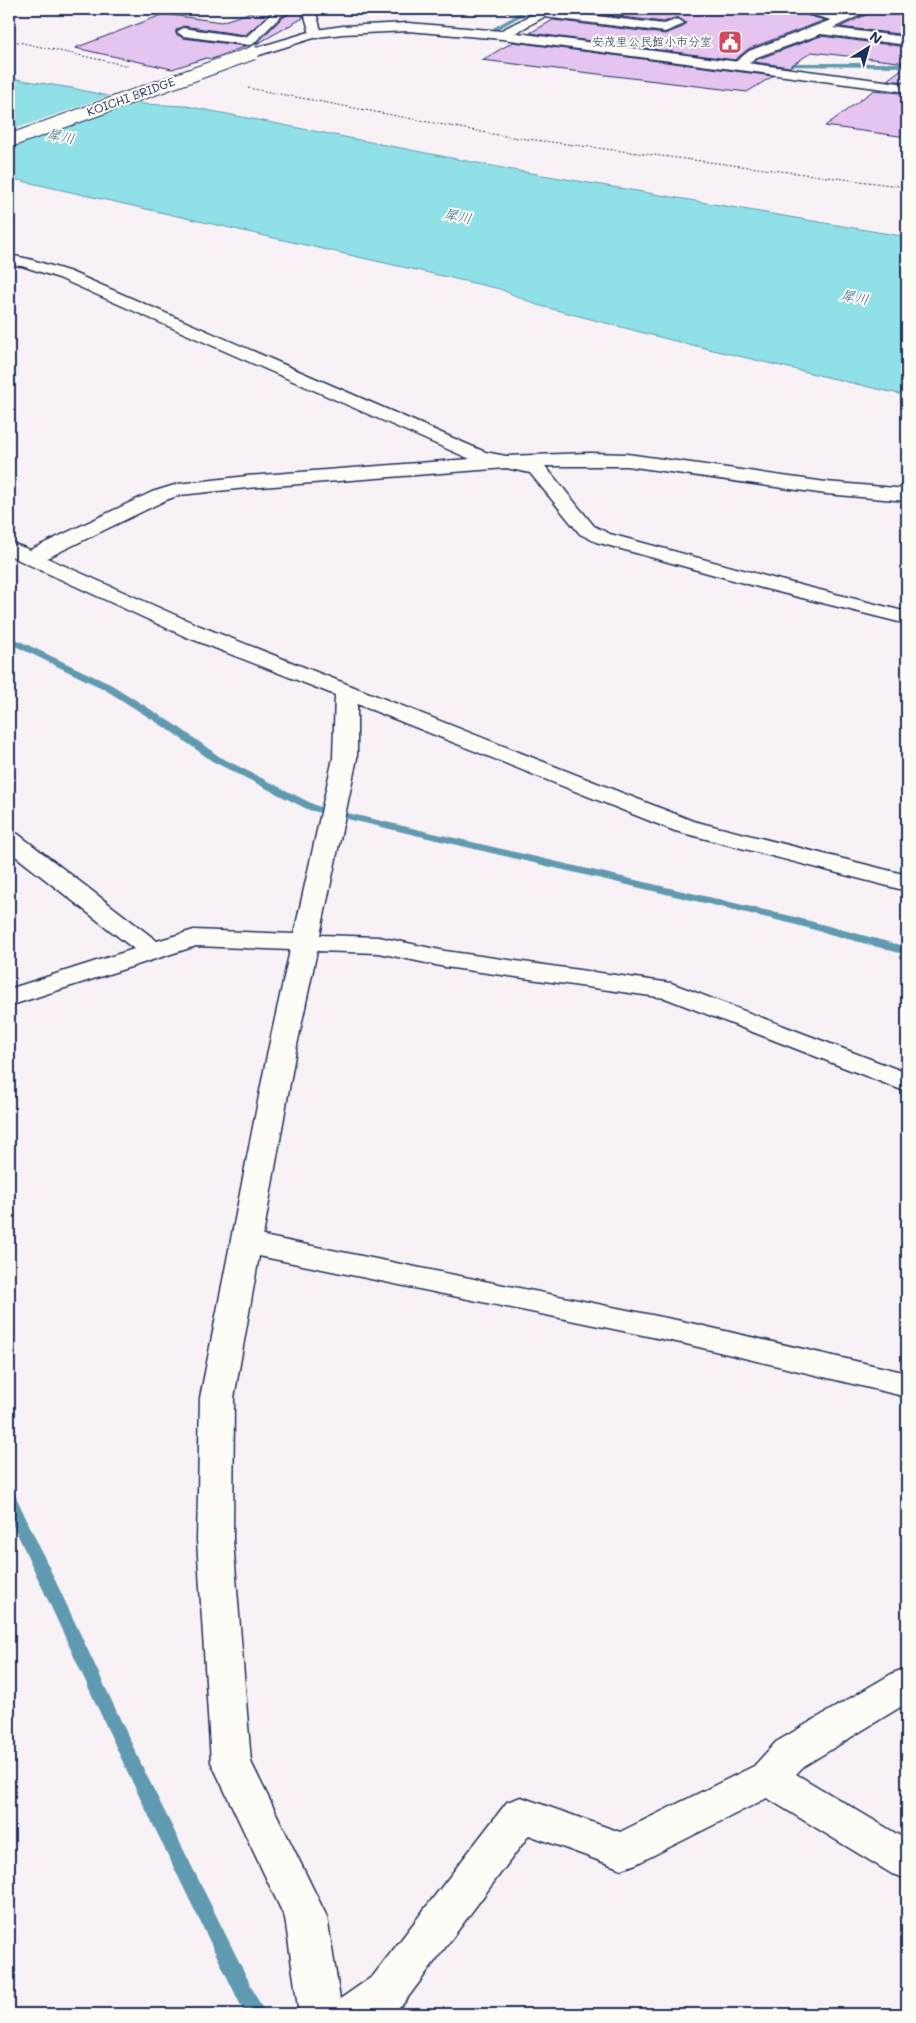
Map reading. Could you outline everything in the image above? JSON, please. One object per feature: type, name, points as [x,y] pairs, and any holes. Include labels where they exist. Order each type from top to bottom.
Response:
[{"type":"street","points":[[183,32],[249,41],[276,15],[289,9]]},
{"type":"street","points":[[309,9],[316,34]]},
{"type":"street","points":[[802,9],[843,20]]},
{"type":"street","points":[[738,66],[752,54],[820,30],[865,9]]},
{"type":"street","points":[[502,35],[540,11],[665,28],[678,23]]},
{"type":"street","name":"KOICHI BRIDGE","points":[[9,142],[254,54],[316,34],[343,30],[408,27],[502,35],[907,88]]},
{"type":"street","points":[[820,30],[907,41]]},
{"type":"street","points":[[9,260],[24,262],[65,275],[479,456],[537,469],[587,530],[603,538],[769,584],[907,618]]},
{"type":"street","points":[[30,558],[159,496],[178,490],[247,482],[504,462],[627,460],[826,488],[907,495]]},
{"type":"street","points":[[9,548],[192,631],[684,826],[907,883]]},
{"type":"street","points":[[321,2014],[306,1917],[231,1762],[215,1540],[217,1398],[281,1055],[344,758],[346,692]]},
{"type":"street","points":[[9,839],[154,952]]},
{"type":"street","points":[[9,998],[194,938],[379,945],[446,959],[671,991],[907,1083]]},
{"type":"street","points":[[246,1243],[686,1332],[907,1385]]},
{"type":"street","points":[[355,2014],[388,1990],[521,1814],[622,1851],[768,1778],[790,1754],[907,1684]]},
{"type":"street","points":[[768,1778],[907,1862]]},
{"type":"path","points":[[9,40],[132,66]]},
{"type":"path","points":[[246,87],[503,136],[907,187]]},
{"type":"water","name":"犀川","points":[[9,78],[72,88],[143,104],[186,106],[513,170],[907,237],[907,396],[667,339],[537,305],[500,289],[9,178]]},
{"type":"pier","points":[[112,95],[135,100],[9,146],[9,131]]},
{"type":"building","points":[[261,9],[276,9],[245,35],[183,26],[176,30],[176,34],[183,38],[246,46],[212,59],[206,58],[172,69],[75,48],[164,14],[221,22]]},
{"type":"building","points":[[297,9],[301,9],[303,18],[255,45],[281,19]]},
{"type":"building","points":[[572,9],[616,9],[612,12],[612,16],[569,11]]},
{"type":"building","points":[[632,9],[794,9],[798,13],[825,20],[748,49],[735,60],[530,33],[553,20],[665,34],[683,27],[686,23],[677,17],[664,22],[622,17]]},
{"type":"building","points":[[873,9],[907,9],[907,35],[840,27],[870,13]]},
{"type":"building","points":[[821,36],[907,47],[907,63],[812,52],[789,67],[754,62]]},
{"type":"building","points":[[513,42],[773,76],[747,92],[482,60]]},
{"type":"building","points":[[907,65],[907,82],[887,80]]},
{"type":"building","points":[[874,90],[907,94],[907,137],[825,126]]},
{"type":"waterway","points":[[471,9],[517,12],[522,14],[495,29]]},
{"type":"waterway","points":[[771,65],[907,65]]},
{"type":"waterway","points":[[9,639],[108,687],[176,730],[216,759],[313,808],[791,920],[907,951]]},
{"type":"waterway","points":[[9,1499],[137,1773],[255,2014]]},
{"type":"place","name":"安茂里公民館小市分室","points":[[730,42]]}]
